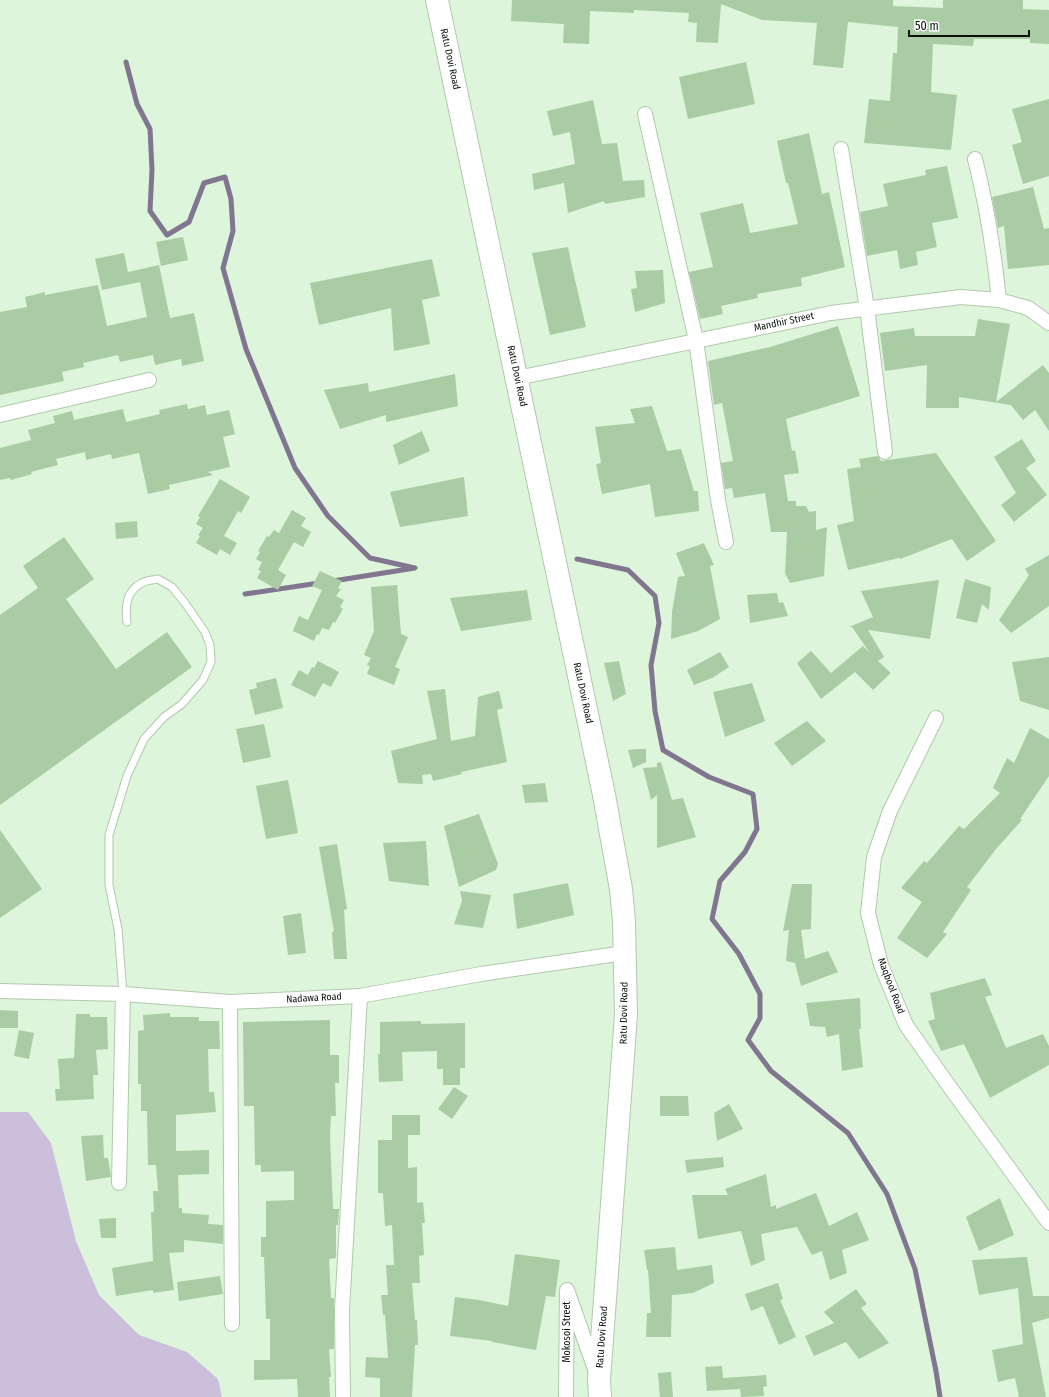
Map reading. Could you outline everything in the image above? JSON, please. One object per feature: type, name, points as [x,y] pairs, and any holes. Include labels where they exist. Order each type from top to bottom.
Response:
[{"type":"main road","name":"Ratu Dovi Road","points":[[437,0],[604,795],[620,888],[624,922],[626,1015],[600,1388]]},
{"type":"street","points":[[645,114],[696,340],[717,492],[726,542]]},
{"type":"street","points":[[841,149],[868,308],[885,452]]},
{"type":"street","points":[[975,159],[992,238],[1000,300]]},
{"type":"street","name":"Mandhir Street","points":[[517,378],[831,313],[961,297],[1000,300],[1028,308],[1049,323]]},
{"type":"street","points":[[0,415],[149,380]]},
{"type":"street","name":"Maqbool Road","points":[[936,718],[890,811],[874,857],[868,913],[881,965],[906,1025],[948,1086],[1049,1223]]},
{"type":"street","name":"Nadawa Road","points":[[0,991],[123,994],[230,1002],[360,996],[481,974],[624,953]]},
{"type":"street","points":[[119,1183],[123,994]]},
{"type":"street","points":[[343,1397],[342,1310],[360,996]]},
{"type":"street","points":[[230,1002],[232,1324]]},
{"type":"street","name":"Mokosoi Street","points":[[566,1397],[567,1290],[600,1388]]},
{"type":"lane","points":[[123,994],[118,929],[109,885],[109,835],[127,776],[144,739],[164,717],[182,704],[203,680],[211,662],[210,645],[205,632],[172,587],[158,578],[142,582],[130,593],[126,604],[127,622]]},
{"type":"shaded area","points":[[0,1112],[28,1112],[51,1143],[76,1241],[99,1295],[139,1335],[187,1352],[218,1379],[222,1397],[0,1397]]},
{"type":"building","points":[[512,0],[893,0],[893,6],[943,8],[943,0],[1023,0],[1023,9],[1049,10],[1049,44],[1030,43],[1030,39],[974,39],[973,46],[933,44],[931,92],[957,95],[951,150],[864,143],[869,99],[890,101],[893,53],[897,53],[898,27],[848,22],[843,68],[813,65],[817,23],[762,20],[721,4],[718,43],[696,42],[697,23],[688,22],[689,13],[634,10],[634,13],[590,11],[589,44],[563,43],[564,24],[511,21]]},
{"type":"building","points":[[746,62],[755,104],[688,119],[679,77]]},
{"type":"building","points":[[1049,99],[1049,176],[1023,184],[1012,145],[1022,142],[1012,109]]},
{"type":"building","points":[[593,100],[602,144],[617,143],[623,181],[644,180],[645,197],[605,204],[604,201],[568,213],[564,183],[534,190],[532,174],[575,164],[570,132],[553,136],[547,111]]},
{"type":"building","points":[[809,133],[822,194],[829,192],[845,267],[801,278],[802,286],[757,294],[758,298],[721,306],[723,314],[700,319],[689,272],[713,267],[700,213],[743,203],[750,233],[798,224],[788,183],[786,183],[777,141]]},
{"type":"building","points":[[947,166],[958,218],[932,223],[937,247],[916,252],[918,265],[900,269],[897,250],[867,256],[860,212],[888,206],[883,184],[926,175],[925,170]]},
{"type":"building","points":[[1033,187],[1044,229],[1049,228],[1049,265],[1008,269],[1004,226],[998,228],[992,197]]},
{"type":"building","points":[[183,237],[188,260],[161,266],[156,242]]},
{"type":"building","points":[[568,247],[586,327],[550,335],[532,253]]},
{"type":"building","points":[[124,253],[128,272],[159,265],[170,318],[194,313],[204,361],[182,366],[181,359],[155,365],[153,355],[120,362],[118,355],[83,363],[84,367],[62,372],[64,381],[0,395],[0,312],[27,307],[25,297],[45,292],[45,295],[98,285],[107,326],[147,317],[140,282],[102,290],[95,259]]},
{"type":"building","points":[[432,259],[440,296],[422,300],[430,344],[394,351],[391,308],[319,325],[310,283]]},
{"type":"building","points":[[663,270],[665,303],[635,312],[631,289],[637,288],[635,271]]},
{"type":"building","points":[[978,319],[1010,324],[996,402],[1043,365],[1049,373],[1049,431],[1035,410],[1023,420],[1011,405],[959,397],[959,408],[926,408],[927,365],[885,371],[880,333],[914,328],[915,336],[975,336]]},
{"type":"building","points":[[838,326],[860,396],[786,419],[792,451],[795,450],[799,473],[784,475],[788,501],[796,501],[796,506],[806,506],[809,512],[816,511],[816,530],[827,527],[824,576],[790,583],[785,573],[787,532],[771,532],[765,493],[734,498],[732,488],[725,489],[721,463],[733,461],[722,403],[714,405],[708,361],[770,347]]},
{"type":"building","points":[[455,374],[458,406],[386,422],[386,415],[340,429],[324,390],[368,383],[369,392]]},
{"type":"building","points":[[187,404],[188,409],[205,405],[207,415],[229,410],[235,434],[223,437],[230,467],[208,472],[213,475],[169,485],[170,489],[148,494],[139,453],[112,459],[111,454],[86,460],[85,452],[56,459],[58,465],[31,472],[32,474],[11,480],[10,478],[0,480],[0,448],[31,440],[28,430],[55,423],[53,416],[72,411],[74,420],[123,409],[126,422],[160,414],[159,410]]},
{"type":"building","points":[[652,406],[667,451],[681,449],[694,491],[698,491],[699,511],[655,517],[650,484],[602,494],[596,464],[601,463],[595,427],[635,423],[630,409]]},
{"type":"building","points":[[422,431],[430,451],[399,465],[393,445]]},
{"type":"building","points":[[1022,439],[1036,461],[1026,468],[1047,495],[1014,522],[1001,505],[1016,493],[994,457]]},
{"type":"building","points":[[936,453],[996,541],[967,561],[952,539],[900,559],[848,570],[837,525],[854,521],[847,469],[861,467],[859,459],[878,456],[881,461]]},
{"type":"building","points":[[464,477],[468,516],[400,527],[390,492]]},
{"type":"building","points":[[220,479],[250,497],[241,513],[238,511],[224,536],[237,543],[230,555],[220,549],[217,555],[196,543],[200,536],[198,535],[203,528],[196,524],[200,517],[198,516]]},
{"type":"building","points":[[292,510],[306,518],[301,526],[311,532],[303,547],[294,542],[278,570],[286,575],[278,590],[257,578],[261,571],[258,570],[262,562],[256,559],[260,552],[258,551],[267,536],[269,537],[274,530],[279,533]]},
{"type":"building","points":[[137,521],[138,537],[116,539],[115,523]]},
{"type":"building","points":[[64,537],[94,579],[66,599],[116,669],[167,632],[192,667],[0,805],[0,615],[38,588],[23,566]]},
{"type":"building","points":[[704,543],[714,565],[710,566],[720,619],[698,631],[671,639],[672,612],[678,577],[685,576],[676,553]]},
{"type":"building","points":[[1049,555],[1049,606],[1011,633],[999,620],[1029,575],[1025,569]]},
{"type":"building","points":[[320,571],[342,581],[338,588],[341,589],[336,596],[344,600],[340,607],[343,609],[335,623],[333,622],[329,630],[322,628],[314,641],[293,631],[299,616],[308,620],[322,590],[312,586]]},
{"type":"building","points":[[965,579],[991,587],[989,610],[982,604],[977,623],[956,618]]},
{"type":"building","points":[[939,580],[930,639],[868,630],[884,657],[878,661],[891,673],[873,690],[855,672],[821,699],[797,663],[811,651],[831,673],[863,646],[870,653],[852,627],[849,627],[873,617],[861,591]]},
{"type":"building","points":[[397,585],[401,634],[408,637],[395,667],[400,669],[394,685],[367,674],[370,666],[367,665],[371,658],[364,655],[374,631],[371,587]]},
{"type":"building","points":[[527,590],[532,620],[461,631],[450,598]]},
{"type":"building","points":[[777,593],[779,603],[783,602],[788,616],[750,623],[747,595]]},
{"type":"building","points":[[720,652],[729,667],[712,678],[694,685],[687,670]]},
{"type":"building","points":[[1049,657],[1049,710],[1020,701],[1012,662]]},
{"type":"building","points":[[318,661],[339,672],[331,687],[323,683],[315,697],[291,685],[299,670],[308,675],[312,667],[314,668]]},
{"type":"building","points":[[619,661],[626,694],[613,701],[604,663]]},
{"type":"building","points":[[276,678],[283,708],[255,715],[249,690],[257,688],[256,683]]},
{"type":"building","points":[[752,683],[765,721],[725,737],[713,692]]},
{"type":"building","points":[[445,689],[451,741],[475,736],[478,697],[499,691],[503,708],[497,710],[507,762],[461,772],[462,774],[433,781],[431,774],[422,775],[423,784],[398,783],[391,751],[437,739],[427,691]]},
{"type":"building","points":[[807,721],[826,741],[792,766],[774,743]]},
{"type":"building","points":[[264,724],[271,757],[243,763],[236,729]]},
{"type":"building","points":[[1030,728],[1049,739],[1049,776],[1020,819],[1022,820],[996,849],[967,887],[971,890],[943,932],[947,934],[927,958],[897,938],[922,902],[901,888],[924,861],[927,863],[959,826],[964,829],[1000,793],[993,788],[1007,758],[1014,763]]},
{"type":"building","points":[[646,749],[646,762],[633,768],[628,750]]},
{"type":"building","points":[[661,762],[672,800],[683,798],[696,837],[657,848],[657,795],[651,800],[643,768],[657,767],[657,763]]},
{"type":"building","points":[[288,780],[298,833],[266,839],[256,786]]},
{"type":"building","points":[[545,783],[548,802],[525,803],[522,785]]},
{"type":"building","points":[[479,814],[498,864],[496,870],[459,887],[444,826]]},
{"type":"building","points":[[0,830],[42,889],[0,918]]},
{"type":"building","points":[[426,841],[429,886],[389,881],[383,843]]},
{"type":"building","points":[[337,844],[347,909],[344,910],[347,959],[334,959],[332,932],[334,931],[319,847]]},
{"type":"building","points":[[568,883],[574,915],[517,929],[513,894]]},
{"type":"building","points":[[792,884],[812,884],[811,929],[801,930],[805,959],[828,951],[838,972],[801,986],[795,963],[786,961],[789,930],[783,931]]},
{"type":"building","points":[[460,891],[491,895],[483,928],[454,924],[462,901]]},
{"type":"building","points":[[301,913],[306,953],[288,955],[283,916]]},
{"type":"building","points":[[985,978],[992,995],[985,997],[1006,1048],[1043,1034],[1049,1046],[1049,1065],[990,1098],[964,1044],[941,1051],[928,1021],[935,1019],[930,993]]},
{"type":"building","points":[[860,998],[861,1029],[859,1029],[863,1067],[842,1071],[839,1034],[827,1037],[825,1027],[810,1026],[806,1003]]},
{"type":"building","points":[[0,1010],[18,1011],[18,1028],[0,1028]]},
{"type":"building","points":[[170,1013],[170,1017],[199,1017],[199,1021],[219,1021],[220,1049],[208,1049],[209,1092],[214,1092],[216,1112],[176,1115],[176,1151],[209,1150],[209,1174],[178,1175],[179,1208],[182,1208],[182,1213],[209,1215],[208,1224],[223,1225],[223,1244],[184,1240],[184,1252],[169,1253],[174,1290],[153,1293],[153,1290],[116,1296],[112,1268],[153,1261],[151,1212],[154,1212],[153,1191],[158,1191],[156,1165],[148,1165],[147,1111],[141,1111],[141,1084],[138,1084],[138,1031],[144,1030],[143,1015]]},
{"type":"building","points":[[76,1014],[90,1014],[90,1017],[107,1017],[108,1049],[96,1050],[98,1075],[93,1075],[94,1099],[56,1101],[55,1089],[60,1089],[58,1059],[74,1058]]},
{"type":"building","points":[[330,1020],[330,1055],[339,1055],[339,1083],[335,1083],[336,1116],[331,1116],[330,1135],[333,1209],[339,1209],[338,1225],[336,1225],[336,1258],[329,1259],[331,1298],[334,1298],[334,1349],[329,1349],[331,1377],[329,1377],[330,1397],[298,1397],[297,1379],[254,1380],[254,1360],[270,1360],[270,1319],[266,1319],[264,1257],[261,1257],[261,1237],[266,1237],[266,1201],[294,1200],[294,1171],[261,1172],[261,1165],[255,1165],[254,1106],[244,1106],[243,1022]]},
{"type":"building","points":[[421,1021],[421,1024],[465,1023],[465,1068],[460,1068],[460,1085],[443,1085],[443,1069],[437,1069],[437,1051],[402,1052],[403,1081],[379,1082],[378,1054],[380,1054],[380,1022]]},
{"type":"building","points":[[19,1030],[34,1033],[29,1059],[14,1056]]},
{"type":"building","points":[[454,1087],[468,1096],[452,1119],[438,1109]]},
{"type":"building","points":[[660,1096],[688,1096],[689,1116],[660,1116]]},
{"type":"building","points":[[729,1104],[743,1129],[717,1141],[714,1113]]},
{"type":"building","points":[[392,1115],[420,1115],[420,1135],[408,1135],[408,1168],[417,1167],[417,1203],[423,1202],[425,1223],[422,1223],[424,1255],[419,1256],[420,1283],[412,1283],[415,1320],[417,1320],[418,1345],[415,1345],[412,1397],[380,1397],[380,1378],[365,1377],[366,1357],[388,1358],[385,1315],[383,1315],[381,1295],[388,1295],[386,1265],[394,1265],[392,1225],[385,1226],[383,1193],[378,1193],[378,1140],[392,1140]]},
{"type":"building","points":[[103,1135],[104,1158],[108,1158],[111,1177],[86,1181],[81,1136]]},
{"type":"building","points":[[723,1157],[724,1167],[687,1173],[685,1160]]},
{"type":"building","points":[[766,1174],[771,1207],[776,1205],[776,1209],[816,1193],[829,1226],[857,1212],[869,1240],[842,1250],[847,1273],[830,1280],[822,1251],[812,1255],[797,1227],[761,1234],[765,1260],[751,1266],[741,1231],[698,1239],[692,1195],[728,1195],[725,1189]]},
{"type":"building","points":[[1000,1198],[1014,1235],[979,1251],[966,1217]]},
{"type":"building","points":[[116,1218],[116,1238],[101,1238],[99,1219]]},
{"type":"building","points":[[675,1247],[677,1270],[712,1265],[714,1283],[693,1293],[672,1295],[671,1337],[646,1337],[647,1313],[651,1313],[648,1270],[644,1250]]},
{"type":"building","points":[[515,1254],[560,1260],[555,1297],[546,1296],[536,1350],[492,1341],[450,1336],[455,1297],[508,1306]]},
{"type":"building","points":[[1027,1257],[1033,1296],[1049,1296],[1049,1318],[1032,1323],[1046,1397],[1019,1397],[1015,1378],[998,1382],[992,1350],[1023,1344],[1018,1288],[979,1295],[972,1260]]},
{"type":"building","points":[[220,1276],[223,1294],[179,1301],[177,1282]]},
{"type":"building","points":[[778,1283],[783,1299],[780,1300],[796,1337],[779,1345],[763,1306],[751,1311],[745,1294]]},
{"type":"building","points":[[856,1289],[867,1304],[861,1308],[889,1343],[859,1359],[846,1342],[814,1356],[805,1336],[834,1323],[824,1312]]},
{"type":"building","points":[[722,1366],[723,1378],[766,1375],[767,1386],[763,1387],[764,1396],[741,1397],[740,1389],[707,1391],[705,1367]]},
{"type":"building","points":[[671,1372],[673,1397],[660,1397],[658,1373]]},
{"type":"waterway","points":[[126,62],[137,104],[150,129],[152,170],[150,211],[167,235],[189,222],[204,183],[225,177],[231,199],[233,231],[223,268],[246,349],[295,468],[328,516],[370,558],[415,568],[333,581]]},
{"type":"waterway","points":[[577,559],[628,570],[655,596],[659,623],[651,665],[655,711],[663,750],[709,777],[753,794],[757,829],[745,852],[720,881],[712,919],[739,954],[760,994],[760,1018],[748,1040],[771,1071],[848,1133],[887,1194],[915,1269],[940,1397]]},
{"type":"waterway","points":[[245,594],[319,583]]}]
